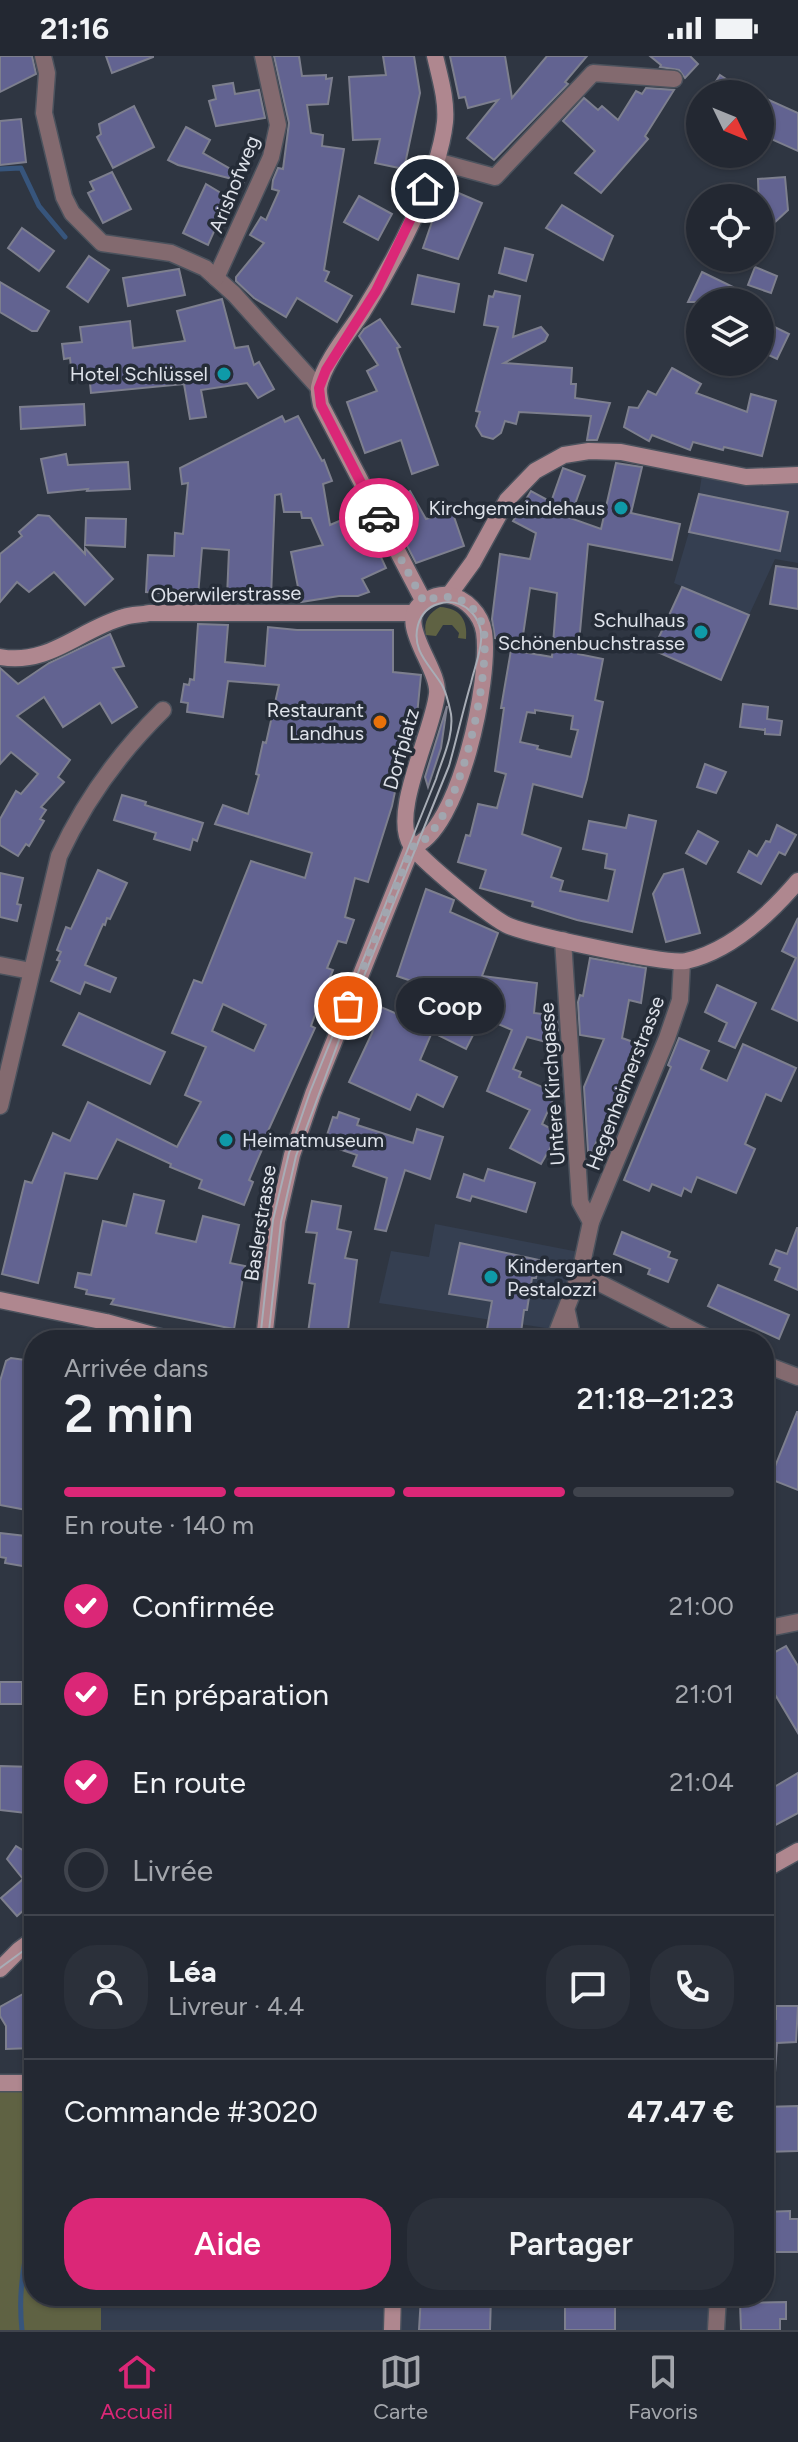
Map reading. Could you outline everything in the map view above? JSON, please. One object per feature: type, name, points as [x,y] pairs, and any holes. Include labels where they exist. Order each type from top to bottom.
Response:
[{"type":"street","points":[[43,56],[47,73],[44,113],[64,197],[72,213],[102,243],[171,253],[205,268],[319,388],[326,370],[376,291],[413,217],[436,161],[445,122],[444,94],[435,56]]},
{"type":"street","name":"Arishofweg","points":[[216,278],[271,157],[278,125],[263,56]]},
{"type":"street","points":[[436,161],[495,177],[593,73],[674,79]]},
{"type":"street","name":"Dorfplatz","points":[[319,388],[321,405],[419,607],[417,635],[437,686],[434,711],[404,811],[405,829],[412,847]]},
{"type":"street","points":[[449,595],[473,562],[507,500],[535,471],[564,455],[589,451],[621,452],[746,477],[798,475]]},
{"type":"street","points":[[419,607],[438,595],[449,595],[468,603],[478,615],[484,632],[477,709],[464,768],[430,838],[412,847],[490,915],[509,926],[563,940],[682,962],[704,956],[748,929],[798,881]]},
{"type":"street","name":"Oberwilerstrasse","points":[[0,657],[18,660],[44,655],[124,617],[149,613],[419,607]]},
{"type":"street","points":[[0,1106],[59,856],[74,824],[105,774],[163,710]]},
{"type":"street","name":"Baslerstrasse","points":[[265,1330],[277,1221],[292,1155],[313,1094],[412,847]]},
{"type":"street","name":"Untere Kirchgasse","points":[[563,940],[580,1202],[591,1222]]},
{"type":"street","name":"Hegenheimerstrasse","points":[[559,1330],[580,1273],[591,1222],[680,1000],[682,962]]},
{"type":"street","points":[[0,965],[31,971]]},
{"type":"street","points":[[580,1273],[692,1330]]},
{"type":"street","points":[[0,1300],[135,1330]]},
{"type":"street","points":[[567,1312],[571,1330]]},
{"type":"street","points":[[774,1368],[798,1377]]},
{"type":"street","points":[[774,1627],[798,1622]]},
{"type":"street","points":[[774,1864],[798,1851]]},
{"type":"street","points":[[0,1969],[24,1946]]},
{"type":"street","points":[[0,1953],[19,1950]]},
{"type":"street","points":[[0,2083],[24,2083]]},
{"type":"street","points":[[392,2330],[393,2306]]},
{"type":"street","points":[[716,2330],[717,2306]]},
{"type":"shaded area","points":[[703,469],[798,475],[798,563],[775,559],[749,615],[674,583],[689,532],[788,512],[699,494]]},
{"type":"shaded area","points":[[435,1224],[584,1253],[559,1330],[379,1303],[391,1251],[429,1257]]},
{"type":"shaded area","points":[[101,2306],[717,2306],[716,2330],[101,2330]]},
{"type":"green space","points":[[440,607],[461,616],[466,626],[466,639],[458,638],[459,633],[452,625],[443,625],[436,636],[426,635],[428,618]]},
{"type":"green space","points":[[0,2083],[24,2085],[24,2306],[101,2306],[101,2330],[0,2330]]},
{"type":"building","points":[[0,56],[32,56],[36,74],[0,92]]},
{"type":"building","points":[[106,56],[153,56],[153,57],[112,73]]},
{"type":"building","points":[[274,56],[299,56],[302,76],[326,75],[326,79],[332,78],[328,104],[307,105],[311,133],[323,135],[322,146],[344,149],[324,270],[329,272],[325,281],[352,296],[337,322],[297,298],[286,317],[254,298],[236,281],[264,243],[250,235],[261,217],[266,220],[279,191],[272,189],[273,180],[278,168],[283,169],[289,123]]},
{"type":"building","points":[[383,56],[414,56],[420,93],[404,169],[375,163],[380,139],[353,140],[349,77],[386,75]]},
{"type":"building","points":[[450,56],[505,56],[512,98],[547,56],[587,56],[565,82],[568,84],[494,160],[467,138],[498,100],[468,108],[465,97],[459,98]]},
{"type":"building","points":[[650,56],[690,56],[698,64],[685,78],[679,70],[660,67]]},
{"type":"building","points":[[233,83],[235,94],[259,90],[265,118],[216,126],[209,101],[216,99],[213,86]]},
{"type":"building","points":[[646,88],[674,90],[645,136],[648,139],[601,193],[575,173],[595,151],[563,121],[584,98],[598,110],[602,106],[618,120],[636,91],[642,94]]},
{"type":"building","points":[[774,102],[798,113],[798,151],[774,140]]},
{"type":"building","points":[[134,106],[154,147],[113,168],[97,137],[101,134],[99,124]]},
{"type":"building","points":[[21,119],[26,162],[0,165],[0,121]]},
{"type":"building","points":[[186,127],[210,140],[203,153],[246,178],[244,182],[168,160]]},
{"type":"building","points":[[112,172],[131,209],[103,223],[88,193],[94,190],[90,182]]},
{"type":"building","points":[[785,177],[788,210],[774,223],[774,184],[758,184],[758,179]]},
{"type":"building","points":[[206,184],[229,198],[208,245],[183,233]]},
{"type":"building","points":[[440,185],[482,203],[458,259],[423,248],[433,219],[427,217]]},
{"type":"building","points":[[359,196],[392,214],[378,240],[344,222]]},
{"type":"building","points":[[562,205],[613,236],[603,260],[546,228]]},
{"type":"building","points":[[22,228],[54,251],[39,271],[8,248]]},
{"type":"building","points":[[505,248],[533,255],[526,281],[499,273]]},
{"type":"building","points":[[89,256],[109,270],[88,302],[67,287]]},
{"type":"building","points":[[179,269],[185,295],[128,306],[123,278]]},
{"type":"building","points":[[702,272],[733,287],[733,288],[695,288]]},
{"type":"building","points":[[753,272],[777,276],[773,288],[748,285]]},
{"type":"building","points":[[418,275],[459,284],[454,312],[412,304]]},
{"type":"building","points":[[0,282],[49,311],[37,331],[0,312]]},
{"type":"building","points":[[495,291],[520,296],[513,337],[541,327],[548,335],[545,341],[504,363],[572,368],[571,384],[576,384],[575,398],[610,403],[597,440],[587,440],[591,416],[519,412],[516,424],[505,421],[501,433],[493,439],[482,436],[476,426],[480,412],[476,411],[498,327],[484,325],[489,296],[493,297]]},
{"type":"building","points":[[222,299],[235,348],[248,346],[254,365],[259,362],[274,389],[258,398],[247,383],[201,390],[206,417],[190,419],[184,384],[91,393],[89,374],[72,376],[70,358],[64,359],[62,344],[82,342],[80,327],[130,321],[133,348],[185,341],[177,311]]},
{"type":"building","points":[[380,319],[400,347],[397,348],[438,465],[412,474],[401,440],[365,453],[347,402],[377,391],[367,371],[378,365],[359,336]]},
{"type":"building","points":[[774,327],[789,334],[777,359],[774,358]]},
{"type":"building","points":[[672,368],[701,384],[696,393],[747,412],[751,394],[776,401],[762,456],[693,442],[690,450],[652,435],[649,441],[624,427],[629,407],[638,408],[648,391],[656,395]]},
{"type":"building","points":[[84,404],[85,425],[21,429],[20,407]]},
{"type":"building","points":[[282,416],[285,422],[298,416],[324,460],[332,481],[323,484],[330,525],[358,513],[363,518],[386,568],[362,579],[369,592],[301,602],[291,552],[323,545],[311,518],[302,518],[301,512],[284,512],[281,494],[275,495],[271,597],[227,597],[229,550],[202,548],[198,596],[146,592],[148,555],[174,556],[175,533],[183,534],[188,483],[182,484],[180,468]]},
{"type":"building","points":[[66,454],[68,465],[128,462],[130,489],[48,493],[41,459]]},
{"type":"building","points":[[616,463],[642,467],[631,513],[680,524],[672,560],[588,544],[578,654],[603,659],[595,700],[603,702],[587,779],[582,797],[533,784],[522,834],[561,848],[551,877],[563,881],[560,891],[608,901],[615,870],[605,868],[607,854],[583,849],[589,821],[626,828],[629,815],[656,821],[632,932],[577,920],[532,906],[533,902],[480,888],[486,870],[458,862],[466,835],[470,836],[478,804],[497,808],[506,774],[495,771],[511,650],[552,657],[557,593],[530,588],[522,642],[495,638],[492,619],[500,554],[530,559],[536,533],[513,521],[531,491],[551,502],[563,468],[585,476],[570,518],[601,529]],"holes":[[[535,710],[573,716],[571,729],[578,730],[571,757],[520,742],[527,712],[535,713]]]},
{"type":"building","points":[[410,491],[426,519],[452,511],[464,546],[416,563],[386,505]]},
{"type":"building","points":[[699,494],[788,512],[780,551],[689,532]]},
{"type":"building","points":[[38,515],[49,516],[85,554],[85,548],[113,579],[85,605],[54,572],[29,592],[17,582],[0,602],[0,554],[22,536],[19,532]]},
{"type":"building","points":[[86,518],[126,519],[125,547],[85,545]]},
{"type":"building","points":[[776,566],[798,569],[798,609],[770,604]]},
{"type":"building","name":"Schulhaus Schönenbuchstrasse","points":[[682,587],[749,615],[721,680],[653,650]]},
{"type":"building","points":[[198,624],[228,625],[225,662],[265,666],[268,627],[393,630],[393,672],[421,675],[415,735],[412,743],[408,730],[392,806],[368,882],[355,878],[345,917],[354,920],[346,943],[338,941],[327,968],[333,970],[328,982],[332,983],[327,997],[322,995],[311,1026],[315,1028],[262,1144],[244,1205],[199,1188],[202,1180],[117,1139],[97,1179],[65,1173],[38,1283],[2,1274],[25,1181],[32,1183],[53,1133],[70,1141],[88,1102],[177,1147],[201,1102],[185,1095],[206,1047],[172,1033],[194,980],[202,983],[251,861],[305,878],[312,853],[215,824],[223,805],[248,814],[279,685],[228,681],[223,717],[187,712],[188,703],[181,702],[184,684],[189,685],[190,679],[194,680]],"holes":[[[223,1004],[266,1025],[254,1051],[212,1031]]]},
{"type":"building","points":[[110,634],[124,666],[113,668],[137,707],[112,723],[100,703],[63,727],[44,697],[17,716],[70,760],[58,777],[64,782],[41,807],[46,810],[40,819],[44,821],[29,846],[26,844],[18,856],[0,845],[0,819],[16,791],[21,794],[38,774],[11,752],[0,764],[0,668],[18,684],[49,663]]},
{"type":"building","points":[[743,704],[768,707],[767,719],[782,721],[780,735],[740,727]]},
{"type":"building","points":[[447,706],[441,748],[428,787],[425,777]]},
{"type":"building","points":[[705,764],[726,772],[716,793],[697,787]]},
{"type":"building","points":[[122,795],[203,823],[197,841],[193,839],[190,850],[154,839],[156,833],[114,820]]},
{"type":"building","points":[[777,825],[796,835],[785,855],[779,852],[761,884],[738,872],[749,851],[757,856],[766,841],[770,842]]},
{"type":"building","points":[[698,831],[718,842],[706,864],[686,853]]},
{"type":"building","points":[[683,869],[700,933],[666,942],[653,894],[664,874]]},
{"type":"building","points":[[98,870],[127,883],[110,919],[107,918],[103,924],[85,965],[116,978],[110,992],[85,982],[80,994],[51,981],[60,961],[57,960],[61,952],[57,950],[66,927],[71,929]]},
{"type":"building","points":[[0,873],[23,878],[17,921],[0,917]]},
{"type":"building","points":[[426,889],[454,900],[450,912],[498,933],[482,976],[537,983],[534,1013],[557,1016],[558,1031],[553,1030],[550,1043],[527,1037],[513,1069],[521,1072],[519,1077],[556,1093],[542,1124],[559,1133],[541,1164],[510,1148],[530,1110],[487,1091],[512,1030],[482,1017],[466,1049],[432,1032],[420,1060],[457,1077],[443,1107],[417,1094],[410,1110],[349,1082],[381,1007],[423,1025],[441,991],[397,976]]},
{"type":"building","points":[[798,918],[798,1021],[772,1009],[796,958],[782,951]]},
{"type":"building","points":[[590,958],[646,968],[641,1003],[629,1000],[622,1038],[636,1043],[630,1066],[592,1152],[588,1151],[584,1087],[604,1039],[580,1035],[578,1002],[580,995],[583,996]]},
{"type":"building","points":[[717,985],[756,1003],[735,1048],[719,1041],[727,1023],[705,1012]]},
{"type":"building","points":[[79,1013],[165,1052],[150,1084],[63,1045]]},
{"type":"building","points":[[679,1038],[709,1051],[701,1069],[727,1081],[743,1044],[796,1068],[781,1101],[766,1094],[745,1144],[755,1149],[736,1193],[697,1177],[691,1192],[684,1188],[681,1196],[652,1184],[649,1191],[624,1180],[671,1067],[668,1065]]},
{"type":"building","points":[[339,1112],[359,1119],[357,1125],[413,1143],[417,1129],[443,1137],[430,1179],[405,1170],[386,1231],[375,1229],[387,1178],[353,1166],[357,1155],[324,1144],[333,1117],[337,1118]]},
{"type":"building","points":[[488,1169],[535,1183],[526,1212],[472,1196],[470,1201],[457,1197],[464,1174],[484,1181]]},
{"type":"building","points":[[134,1194],[164,1201],[156,1233],[196,1242],[203,1216],[239,1225],[230,1263],[245,1266],[234,1329],[111,1304],[114,1299],[86,1294],[87,1290],[75,1287],[78,1273],[91,1275],[103,1221],[126,1226]]},
{"type":"building","points":[[312,1201],[341,1206],[337,1229],[351,1232],[345,1258],[357,1260],[348,1330],[308,1330],[315,1284],[309,1283],[317,1233],[306,1232]]},
{"type":"building","points":[[797,1228],[798,1290],[775,1280],[780,1268],[770,1264],[776,1250],[787,1254]]},
{"type":"building","points":[[622,1232],[670,1252],[668,1257],[677,1260],[668,1282],[648,1274],[650,1269],[614,1254]]},
{"type":"building","name":"Kindergarten Pestalozzi","points":[[460,1243],[539,1260],[521,1330],[487,1330],[492,1301],[449,1294]]},
{"type":"building","points":[[718,1285],[789,1315],[779,1339],[774,1337],[774,1330],[760,1330],[708,1306]]},
{"type":"building","points":[[11,1358],[24,1360],[24,1510],[0,1505],[0,1381],[6,1361]]},
{"type":"building","points":[[798,1412],[798,1490],[774,1481],[774,1469]]},
{"type":"building","points":[[0,1533],[24,1536],[24,1566],[5,1563],[6,1558],[0,1557]]},
{"type":"building","points":[[786,1646],[798,1666],[798,1733],[774,1693],[774,1653]]},
{"type":"building","points":[[0,1682],[22,1682],[22,1704],[0,1704]]},
{"type":"building","points":[[0,1766],[24,1767],[24,1813],[0,1810]]},
{"type":"building","points":[[798,1773],[798,1813],[774,1826],[774,1787]]},
{"type":"building","points":[[16,1846],[24,1851],[24,1910],[17,1916],[1,1898],[23,1879],[7,1859]]},
{"type":"building","points":[[24,1996],[24,2048],[6,2049],[6,2026],[0,2016],[0,2007]]},
{"type":"building","points":[[776,2006],[798,2006],[796,2042],[777,2043],[775,2073],[774,2019]]},
{"type":"building","points":[[798,2106],[798,2151],[774,2152],[774,2107]]},
{"type":"building","points":[[790,2211],[790,2219],[798,2219],[798,2252],[774,2252],[774,2212]]},
{"type":"building","points":[[774,2302],[786,2302],[786,2319],[780,2319],[780,2330],[741,2330],[740,2306],[774,2306]]},
{"type":"building","points":[[420,2306],[491,2306],[490,2330],[419,2330]]},
{"type":"building","points":[[565,2306],[615,2306],[615,2330],[565,2330]]},
{"type":"waterway","points":[[0,169],[21,168],[39,206],[65,237]]},
{"type":"waterway","points":[[22,2330],[24,2266]]},
{"type":"tram line","points":[[261,1330],[273,1220],[289,1153],[310,1092],[436,779],[449,739],[451,714],[448,699],[419,650],[418,625],[431,607],[455,603],[470,610],[479,624],[481,641],[478,657],[449,766],[351,1008],[296,1156],[281,1222],[269,1330]]},
{"type":"tram line","points":[[0,1968],[24,1950]]},
{"type":"way so far","points":[[348,1006],[412,847],[430,838],[464,768],[482,674],[484,632],[478,615],[468,603],[449,595],[438,595],[424,602],[379,518]]},
{"type":"place","name":"Hotel Schlüssel","points":[[224,374]]},
{"type":"place","name":"Kirchgemeindehaus","points":[[621,508]]},
{"type":"place","name":"Schulhaus Schönenbuchstrasse","points":[[701,632]]},
{"type":"place","name":"Restaurant Landhus","points":[[380,722]]},
{"type":"place","name":"Coop","points":[[348,1006]]},
{"type":"place","name":"Heimatmuseum","points":[[226,1140]]},
{"type":"place","name":"Kindergarten Pestalozzi","points":[[491,1277]]},
{"type":"route","points":[[379,518],[321,405],[319,388],[326,370],[376,291],[425,189]]}]
